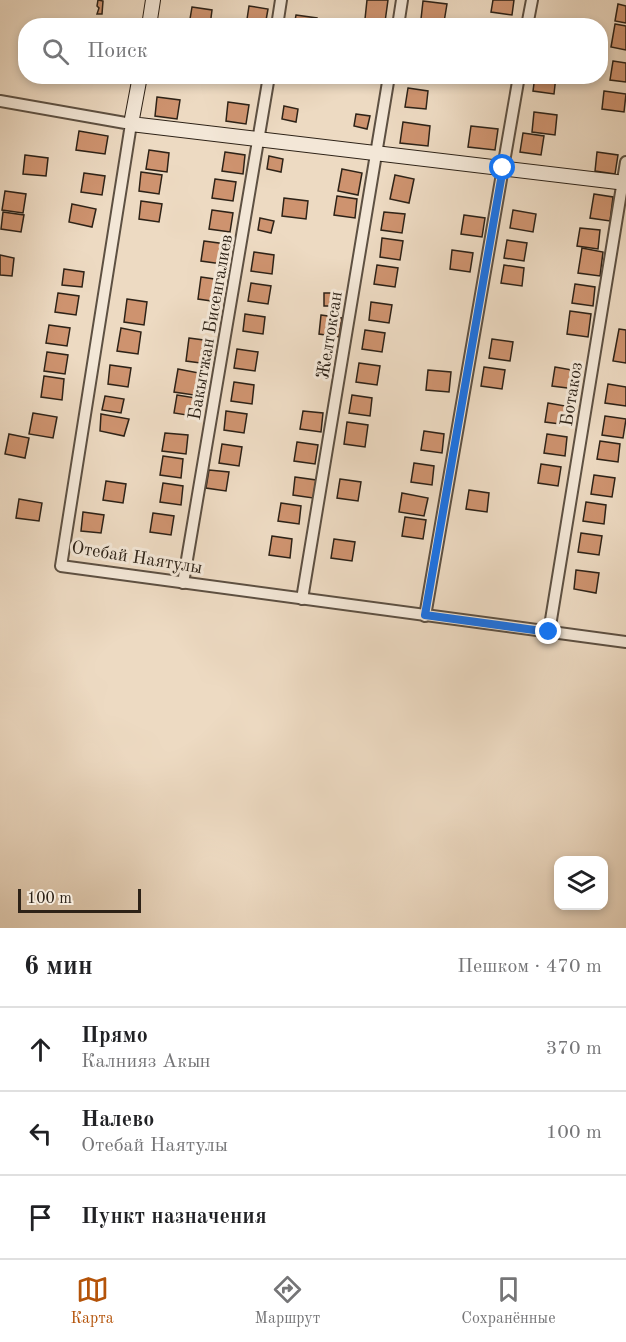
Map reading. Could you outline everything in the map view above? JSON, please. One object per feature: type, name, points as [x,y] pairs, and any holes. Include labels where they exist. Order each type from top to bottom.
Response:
[{"type":"street","points":[[150,18],[153,0]]},
{"type":"street","points":[[278,18],[281,0]]},
{"type":"street","points":[[399,18],[402,0]]},
{"type":"street","points":[[529,18],[532,0]]},
{"type":"street","name":"Отебай Наятулы","points":[[138,84],[61,566],[626,642]]},
{"type":"street","name":"Бакытжан Бисенгалиев","points":[[183,583],[267,84]]},
{"type":"street","name":"Желтоксан","points":[[302,599],[388,84]]},
{"type":"street","points":[[425,615],[518,84]]},
{"type":"street","points":[[0,101],[131,124],[624,182]]},
{"type":"street","name":"Ботакоз","points":[[549,632],[626,162]]},
{"type":"building","points":[[98,0],[103,1],[102,14],[97,14]]},
{"type":"building","points":[[367,0],[388,0],[386,18],[365,18]]},
{"type":"building","points":[[493,0],[514,0],[512,15],[491,12]]},
{"type":"building","points":[[423,1],[447,4],[445,18],[421,18]]},
{"type":"building","points":[[618,4],[626,6],[626,23],[615,21]]},
{"type":"building","points":[[249,6],[268,9],[266,18],[247,18]]},
{"type":"building","points":[[192,7],[212,10],[211,18],[190,18]]},
{"type":"building","points":[[296,15],[317,18],[295,18]]},
{"type":"building","points":[[615,24],[626,26],[626,50],[611,47]]},
{"type":"building","points":[[613,61],[626,63],[626,82],[610,80]]},
{"type":"building","points":[[534,84],[555,84],[554,94],[533,91]]},
{"type":"building","points":[[408,88],[428,91],[426,109],[405,107]]},
{"type":"building","points":[[604,91],[626,94],[624,112],[602,109]]},
{"type":"building","points":[[157,97],[180,100],[177,119],[155,116]]},
{"type":"building","points":[[228,102],[249,105],[246,124],[226,121]]},
{"type":"building","points":[[284,106],[298,109],[296,122],[282,119]]},
{"type":"building","points":[[534,112],[557,115],[555,135],[532,132]]},
{"type":"building","points":[[356,114],[370,116],[367,129],[354,126]]},
{"type":"building","points":[[403,122],[430,126],[428,146],[400,143]]},
{"type":"building","points":[[471,126],[498,129],[495,150],[468,147]]},
{"type":"building","points":[[79,131],[108,136],[105,154],[76,150]]},
{"type":"building","points":[[523,133],[544,136],[541,155],[520,152]]},
{"type":"building","points":[[149,150],[169,153],[167,172],[146,169]]},
{"type":"building","points":[[225,152],[245,155],[243,174],[222,171]]},
{"type":"building","points":[[597,152],[618,155],[615,174],[595,171]]},
{"type":"building","points":[[25,155],[48,158],[46,176],[23,174]]},
{"type":"building","points":[[269,156],[283,159],[281,172],[267,169]]},
{"type":"building","points":[[342,169],[362,173],[358,195],[338,191]]},
{"type":"building","points":[[141,172],[162,175],[159,194],[139,191]]},
{"type":"building","points":[[84,173],[105,176],[102,195],[81,192]]},
{"type":"building","points":[[395,175],[414,179],[409,203],[390,199]]},
{"type":"building","points":[[215,179],[236,182],[233,201],[212,198]]},
{"type":"building","points":[[5,191],[26,194],[23,213],[2,210]]},
{"type":"building","points":[[594,194],[613,197],[610,221],[590,218]]},
{"type":"building","points":[[337,196],[357,199],[355,218],[334,215]]},
{"type":"building","points":[[284,198],[308,201],[306,219],[282,216]]},
{"type":"building","points":[[141,201],[162,204],[159,222],[139,219]]},
{"type":"building","points":[[72,204],[96,209],[92,227],[69,222]]},
{"type":"building","points":[[212,210],[233,213],[230,232],[209,229]]},
{"type":"building","points":[[513,210],[536,214],[533,232],[510,228]]},
{"type":"building","points":[[3,212],[24,215],[21,232],[1,229]]},
{"type":"building","points":[[384,212],[405,214],[402,233],[381,230]]},
{"type":"building","points":[[464,215],[485,218],[482,237],[461,234]]},
{"type":"building","points":[[260,218],[274,221],[271,233],[258,230]]},
{"type":"building","points":[[580,228],[600,230],[598,249],[577,246]]},
{"type":"building","points":[[382,238],[403,241],[400,260],[380,257]]},
{"type":"building","points":[[507,240],[527,243],[524,261],[504,258]]},
{"type":"building","points":[[204,241],[226,244],[222,264],[201,261]]},
{"type":"building","points":[[582,248],[603,252],[600,276],[578,273]]},
{"type":"building","points":[[452,250],[473,253],[470,272],[450,269]]},
{"type":"building","points":[[254,252],[274,255],[272,274],[251,271]]},
{"type":"building","points":[[0,255],[14,258],[12,276],[0,275]]},
{"type":"building","points":[[377,265],[398,268],[395,287],[374,284]]},
{"type":"building","points":[[504,265],[524,268],[522,286],[501,283]]},
{"type":"building","points":[[64,269],[84,272],[82,287],[62,285]]},
{"type":"building","points":[[201,277],[221,280],[218,302],[198,299]]},
{"type":"building","points":[[251,283],[271,286],[268,304],[248,301]]},
{"type":"building","points":[[575,284],[595,287],[593,306],[572,303]]},
{"type":"building","points":[[58,293],[79,296],[76,315],[55,312]]},
{"type":"building","points":[[324,293],[338,293],[338,306],[324,306]]},
{"type":"building","points":[[127,299],[147,302],[144,325],[124,322]]},
{"type":"building","points":[[371,302],[392,305],[389,323],[369,320]]},
{"type":"building","points":[[570,311],[591,314],[588,337],[567,334]]},
{"type":"building","points":[[245,314],[265,317],[263,334],[243,331]]},
{"type":"building","points":[[321,315],[342,318],[339,337],[319,334]]},
{"type":"building","points":[[49,325],[70,328],[67,346],[46,343]]},
{"type":"building","points":[[121,328],[141,332],[138,354],[117,351]]},
{"type":"building","points":[[619,329],[626,330],[626,363],[613,361]]},
{"type":"building","points":[[365,330],[385,333],[382,352],[362,349]]},
{"type":"building","points":[[189,338],[211,341],[208,364],[186,361]]},
{"type":"building","points":[[492,339],[513,342],[510,361],[489,358]]},
{"type":"building","points":[[237,349],[258,352],[255,371],[234,368]]},
{"type":"building","points":[[47,352],[68,355],[65,374],[44,371]]},
{"type":"building","points":[[359,363],[380,366],[377,385],[356,382]]},
{"type":"building","points":[[110,365],[131,368],[128,387],[108,384]]},
{"type":"building","points":[[484,367],[505,370],[502,389],[481,386]]},
{"type":"building","points":[[555,367],[578,371],[575,389],[552,386]]},
{"type":"building","points":[[178,369],[199,373],[194,395],[174,392]]},
{"type":"building","points":[[428,370],[451,372],[449,392],[426,390]]},
{"type":"building","points":[[44,376],[64,379],[62,400],[41,397]]},
{"type":"building","points":[[234,382],[254,385],[252,404],[231,401]]},
{"type":"building","points":[[608,384],[626,387],[626,406],[605,403]]},
{"type":"building","points":[[177,395],[202,399],[199,417],[174,413]]},
{"type":"building","points":[[352,395],[372,398],[370,416],[349,413]]},
{"type":"building","points":[[105,396],[124,399],[121,413],[102,410]]},
{"type":"building","points":[[548,403],[571,407],[568,425],[545,422]]},
{"type":"building","points":[[226,411],[247,414],[244,433],[224,430]]},
{"type":"building","points":[[303,411],[323,413],[321,432],[300,429]]},
{"type":"building","points":[[33,413],[57,417],[53,438],[29,434]]},
{"type":"building","points":[[101,414],[129,419],[124,436],[100,431]]},
{"type":"building","points":[[605,416],[626,419],[623,438],[602,435]]},
{"type":"building","points":[[347,422],[368,425],[365,447],[344,444]]},
{"type":"building","points":[[424,431],[444,434],[442,453],[421,450]]},
{"type":"building","points":[[165,433],[188,435],[186,454],[162,451]]},
{"type":"building","points":[[9,434],[29,438],[25,458],[5,454]]},
{"type":"building","points":[[547,434],[567,437],[565,456],[544,453]]},
{"type":"building","points":[[600,441],[620,444],[618,462],[597,459]]},
{"type":"building","points":[[297,442],[318,445],[315,464],[294,461]]},
{"type":"building","points":[[222,444],[242,447],[239,466],[219,463]]},
{"type":"building","points":[[163,456],[183,459],[181,478],[160,475]]},
{"type":"building","points":[[414,463],[434,466],[432,485],[411,482]]},
{"type":"building","points":[[541,464],[561,467],[558,486],[538,483]]},
{"type":"building","points":[[209,470],[229,472],[226,491],[206,488]]},
{"type":"building","points":[[594,475],[615,478],[612,497],[591,494]]},
{"type":"building","points":[[295,477],[316,480],[313,498],[293,495]]},
{"type":"building","points":[[340,479],[361,482],[358,501],[337,498]]},
{"type":"building","points":[[106,481],[126,484],[123,503],[103,500]]},
{"type":"building","points":[[163,483],[183,486],[181,505],[160,502]]},
{"type":"building","points":[[469,490],[489,493],[487,512],[466,509]]},
{"type":"building","points":[[402,493],[428,498],[424,516],[399,512]]},
{"type":"building","points":[[19,499],[42,503],[39,521],[16,518]]},
{"type":"building","points":[[586,502],[606,505],[604,524],[583,521]]},
{"type":"building","points":[[281,503],[301,506],[299,524],[278,521]]},
{"type":"building","points":[[83,512],[104,515],[101,533],[81,531]]},
{"type":"building","points":[[153,513],[174,516],[171,535],[150,532]]},
{"type":"building","points":[[405,517],[426,520],[423,539],[402,536]]},
{"type":"building","points":[[581,533],[602,536],[599,555],[578,552]]},
{"type":"building","points":[[272,536],[292,539],[290,558],[269,555]]},
{"type":"building","points":[[334,539],[355,542],[352,561],[331,558]]},
{"type":"building","points":[[576,570],[599,573],[596,593],[574,589]]},
{"type":"route","points":[[503,168],[425,615],[549,632]]}]
